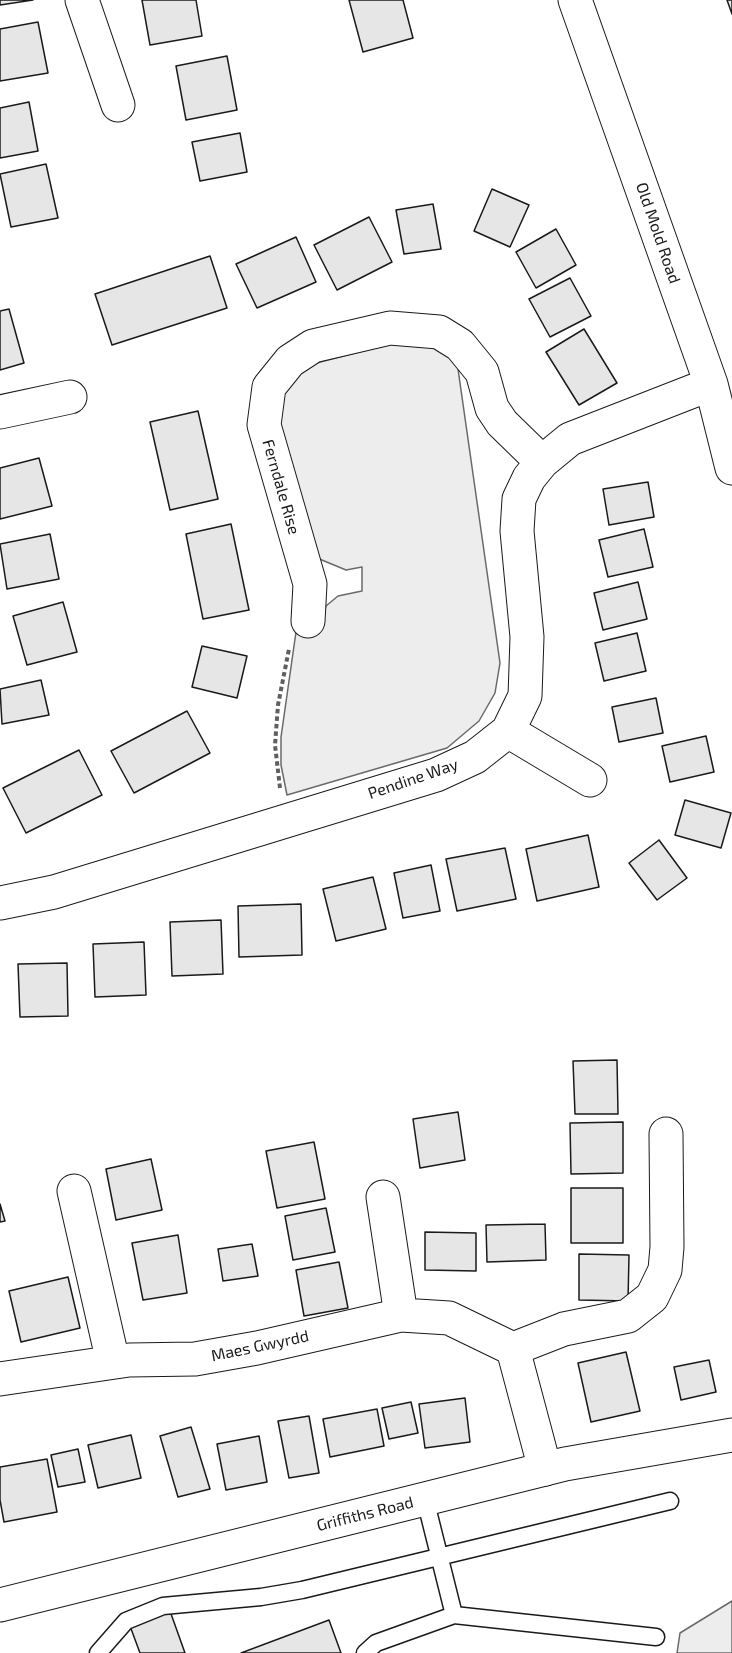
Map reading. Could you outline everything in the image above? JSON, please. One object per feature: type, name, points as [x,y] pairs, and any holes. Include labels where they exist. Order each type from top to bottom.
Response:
[{"type":"street","points":[[82,0],[118,105]]},
{"type":"street","name":"Old Mold Road","points":[[575,0],[711,384],[732,468]]},
{"type":"street","name":"Ferndale Rise","points":[[308,621],[310,584],[264,425],[269,387],[290,362],[313,346],[390,328],[439,332],[460,345],[482,372],[492,408],[502,423],[542,462]]},
{"type":"street","name":"Pendine Way","points":[[0,903],[54,892],[436,775],[475,757],[508,731],[525,696],[527,637],[517,531],[519,499],[528,478],[542,462],[570,439],[711,384]]},
{"type":"street","points":[[0,412],[70,397]]},
{"type":"street","points":[[508,731],[590,780]]},
{"type":"street","points":[[545,1469],[513,1349],[564,1329],[628,1316],[652,1297],[665,1270],[681,1170],[666,1134]]},
{"type":"street","points":[[74,1191],[113,1362]]},
{"type":"street","points":[[383,1197],[401,1315]]},
{"type":"street","name":"Maes Gwyrdd","points":[[0,1379],[113,1362],[195,1359],[257,1348],[401,1315],[448,1318],[513,1349]]},
{"type":"street","name":"Griffiths Road","points":[[0,1605],[545,1469],[732,1435]]},
{"type":"lane","points":[[425,1499],[454,1615]]},
{"type":"lane","points":[[98,1653],[126,1621],[163,1606],[302,1590],[670,1501]]},
{"type":"lane","points":[[365,1653],[376,1643],[454,1615],[656,1637]]},
{"type":"path","points":[[286,820],[275,745],[278,705],[292,632],[308,621]]},
{"type":"shaded area","points":[[390,344],[440,347],[457,362],[500,663],[495,693],[479,721],[447,748],[287,795],[281,765],[281,737],[296,632],[320,629],[326,606],[338,596],[362,591],[362,567],[346,570],[317,558],[277,422],[281,387],[301,367]]},
{"type":"shaded area","points":[[732,1601],[732,1653],[677,1653],[680,1633]]},
{"type":"building","points":[[0,0],[33,0],[0,5]]},
{"type":"building","points":[[142,0],[196,0],[202,36],[150,45]]},
{"type":"building","points":[[349,0],[403,0],[413,38],[363,52]]},
{"type":"building","points":[[727,0],[732,0],[732,14]]},
{"type":"building","points":[[38,22],[48,73],[0,81],[0,29]]},
{"type":"building","points":[[227,56],[237,110],[186,120],[176,66]]},
{"type":"building","points":[[29,102],[38,151],[0,158],[0,108]]},
{"type":"building","points":[[240,133],[247,172],[200,181],[192,142]]},
{"type":"building","points":[[46,164],[58,218],[11,227],[0,174]]},
{"type":"building","points":[[492,189],[529,205],[510,247],[474,231]]},
{"type":"building","points":[[433,204],[441,249],[404,254],[396,210]]},
{"type":"building","points":[[369,217],[392,262],[337,290],[314,245]]},
{"type":"building","points":[[556,229],[576,265],[536,288],[516,252]]},
{"type":"building","points":[[296,237],[316,282],[257,308],[236,264]]},
{"type":"building","points":[[210,256],[227,308],[112,345],[95,294]]},
{"type":"building","points":[[570,278],[591,316],[550,337],[529,299]]},
{"type":"building","points":[[9,309],[24,363],[0,370],[0,311]]},
{"type":"building","points":[[584,329],[617,383],[579,405],[546,352]]},
{"type":"building","points":[[198,411],[218,499],[170,510],[150,422]]},
{"type":"building","points":[[39,458],[52,506],[0,519],[0,468]]},
{"type":"building","points":[[648,482],[654,517],[609,525],[603,489]]},
{"type":"building","points":[[231,524],[249,610],[203,619],[186,534]]},
{"type":"building","points":[[644,529],[653,567],[608,577],[599,540]]},
{"type":"building","points":[[50,534],[59,579],[7,589],[0,544]]},
{"type":"building","points":[[638,582],[647,619],[603,630],[594,593]]},
{"type":"building","points":[[63,602],[77,652],[27,665],[13,616]]},
{"type":"building","points":[[637,633],[646,671],[604,681],[595,643]]},
{"type":"building","points":[[202,646],[247,656],[237,698],[192,687]]},
{"type":"building","points":[[41,680],[49,715],[2,724],[0,689]]},
{"type":"building","points":[[656,698],[663,733],[619,742],[612,707]]},
{"type":"building","points":[[187,711],[210,753],[134,793],[111,751]]},
{"type":"building","points":[[706,736],[714,772],[670,782],[662,746]]},
{"type":"building","points":[[79,750],[102,795],[26,833],[3,788]]},
{"type":"building","points":[[685,800],[731,813],[721,848],[675,835]]},
{"type":"building","points":[[588,835],[599,887],[537,901],[526,849]]},
{"type":"building","points":[[659,840],[687,878],[657,900],[629,863]]},
{"type":"building","points":[[505,848],[516,899],[457,911],[446,859]]},
{"type":"building","points":[[431,865],[440,911],[403,918],[394,873]]},
{"type":"building","points":[[373,877],[386,929],[336,941],[323,889]]},
{"type":"building","points":[[301,904],[302,955],[239,957],[238,906]]},
{"type":"building","points":[[221,920],[223,974],[172,976],[170,922]]},
{"type":"building","points":[[144,942],[146,995],[95,997],[93,944]]},
{"type":"building","points":[[67,963],[68,1016],[20,1017],[18,964]]},
{"type":"building","points":[[617,1060],[618,1114],[575,1114],[573,1061]]},
{"type":"building","points":[[458,1112],[465,1160],[420,1168],[413,1119]]},
{"type":"building","points":[[623,1122],[623,1173],[571,1174],[570,1123]]},
{"type":"building","points":[[314,1142],[325,1199],[277,1208],[266,1151]]},
{"type":"building","points":[[151,1159],[162,1210],[116,1220],[106,1169]]},
{"type":"building","points":[[571,1188],[623,1188],[623,1243],[571,1243]]},
{"type":"building","points":[[0,1204],[5,1221],[0,1222]]},
{"type":"building","points":[[326,1208],[335,1252],[293,1260],[285,1216]]},
{"type":"building","points":[[545,1224],[546,1260],[487,1262],[486,1225]]},
{"type":"building","points":[[425,1232],[476,1233],[476,1271],[425,1270]]},
{"type":"building","points":[[178,1235],[187,1293],[143,1300],[132,1243]]},
{"type":"building","points":[[252,1244],[258,1276],[223,1281],[218,1249]]},
{"type":"building","points":[[579,1254],[629,1255],[628,1301],[579,1300]]},
{"type":"building","points":[[339,1262],[348,1308],[304,1316],[296,1270]]},
{"type":"building","points":[[68,1277],[80,1328],[21,1342],[9,1291]]},
{"type":"building","points":[[626,1352],[640,1411],[591,1422],[578,1363]]},
{"type":"building","points":[[709,1360],[716,1392],[681,1400],[674,1367]]},
{"type":"building","points":[[465,1398],[470,1442],[425,1448],[419,1404]]},
{"type":"building","points":[[411,1402],[418,1433],[389,1439],[382,1408]]},
{"type":"building","points":[[377,1409],[384,1446],[330,1457],[323,1419]]},
{"type":"building","points":[[309,1416],[319,1473],[289,1478],[278,1421]]},
{"type":"building","points":[[191,1427],[210,1489],[178,1497],[160,1436]]},
{"type":"building","points":[[131,1435],[141,1478],[98,1488],[88,1445]]},
{"type":"building","points":[[259,1436],[267,1482],[226,1490],[217,1444]]},
{"type":"building","points":[[78,1449],[85,1482],[58,1487],[51,1455]]},
{"type":"building","points":[[47,1459],[57,1512],[4,1522],[0,1500],[0,1467]]},
{"type":"building","points":[[170,1611],[185,1653],[140,1653],[130,1626]]},
{"type":"building","points":[[329,1620],[341,1653],[241,1653]]}]
